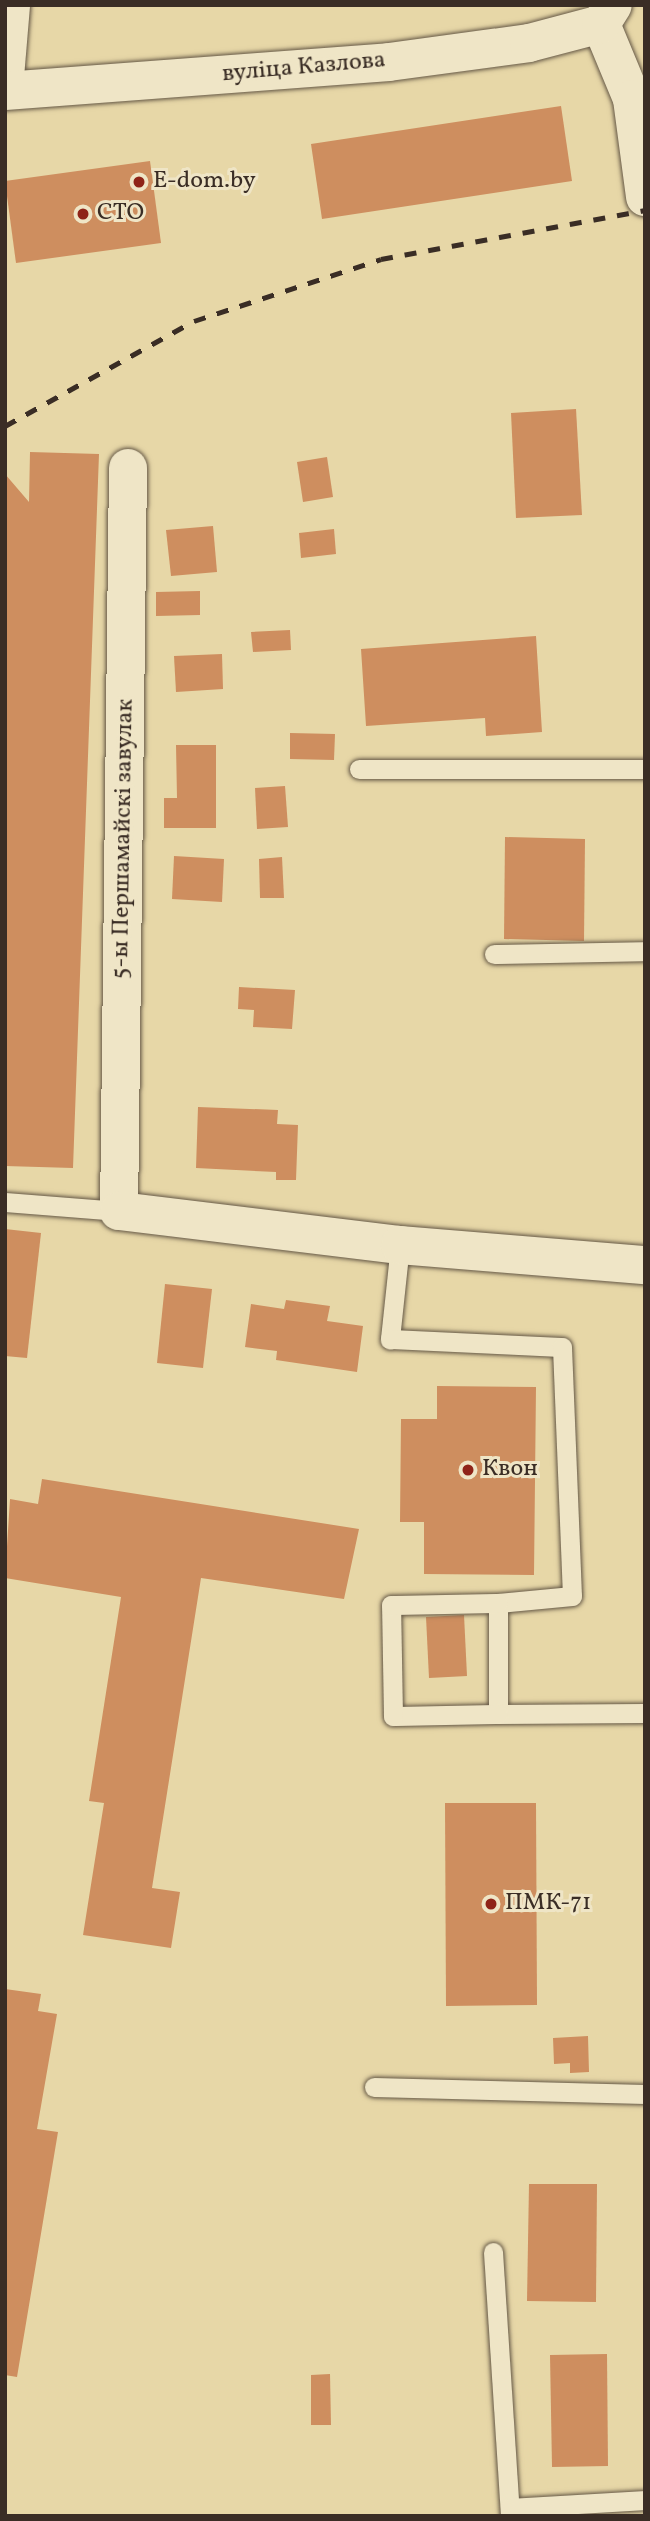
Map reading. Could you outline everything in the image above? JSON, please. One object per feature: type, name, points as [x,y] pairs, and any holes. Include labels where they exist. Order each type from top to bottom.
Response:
[{"type":"street","points":[[5,77],[11,5]]},
{"type":"street","points":[[607,15],[632,99],[645,197]]},
{"type":"street","name":"вуліца Казлова","points":[[5,91],[389,62],[529,43],[607,15]]},
{"type":"street","name":"5-ы Першамайскі завулак","points":[[120,1212],[128,468]]},
{"type":"street","points":[[120,1212],[400,1245],[645,1265]]},
{"type":"lane","points":[[359,769],[645,769]]},
{"type":"lane","points":[[494,954],[645,951]]},
{"type":"lane","points":[[5,1202],[120,1212]]},
{"type":"lane","points":[[400,1245],[390,1339],[562,1346],[572,1596],[498,1603],[391,1605],[393,1716],[645,1713]]},
{"type":"lane","points":[[498,1603],[498,1714]]},
{"type":"lane","points":[[374,2087],[645,2094]]},
{"type":"lane","points":[[492,2252],[510,2512],[645,2500]]},
{"type":"building","points":[[561,106],[572,181],[322,219],[311,144]]},
{"type":"building","name":"СТО","points":[[150,161],[161,243],[16,263],[5,181]]},
{"type":"building","points":[[576,409],[582,515],[516,518],[511,413]]},
{"type":"building","points":[[30,452],[99,454],[73,1168],[5,1166],[5,474],[29,502]]},
{"type":"building","points":[[327,457],[333,497],[303,502],[297,462]]},
{"type":"building","points":[[213,526],[217,572],[171,576],[166,530]]},
{"type":"building","points":[[334,529],[336,554],[301,558],[299,533]]},
{"type":"building","points":[[200,591],[200,615],[156,616],[156,592]]},
{"type":"building","points":[[290,630],[291,650],[253,652],[251,632]]},
{"type":"building","points":[[536,636],[542,732],[486,736],[485,718],[366,726],[361,649]]},
{"type":"building","points":[[222,654],[223,689],[176,692],[174,656]]},
{"type":"building","points":[[290,733],[335,734],[334,760],[290,759]]},
{"type":"building","points":[[176,745],[216,745],[216,828],[164,828],[164,798],[177,798]]},
{"type":"building","points":[[285,786],[288,827],[257,829],[255,788]]},
{"type":"building","points":[[505,837],[585,839],[584,941],[504,939]]},
{"type":"building","points":[[174,856],[224,859],[222,902],[172,899]]},
{"type":"building","points":[[282,857],[284,898],[260,898],[259,859]]},
{"type":"building","points":[[239,987],[295,990],[292,1029],[253,1027],[254,1010],[238,1009]]},
{"type":"building","points":[[198,1107],[278,1110],[277,1124],[298,1125],[296,1180],[276,1180],[276,1172],[196,1168]]},
{"type":"building","points":[[5,1229],[41,1233],[27,1358],[5,1356]]},
{"type":"building","points":[[165,1284],[212,1289],[203,1368],[157,1363]]},
{"type":"building","points":[[286,1300],[330,1306],[327,1321],[363,1326],[357,1372],[276,1360],[277,1351],[245,1347],[251,1304],[284,1309]]},
{"type":"building","name":"Квон","points":[[437,1386],[536,1387],[534,1575],[424,1574],[424,1522],[400,1522],[401,1419],[437,1419]]},
{"type":"building","points":[[42,1479],[359,1529],[344,1599],[201,1578],[152,1888],[180,1892],[171,1948],[83,1935],[104,1803],[89,1801],[121,1597],[5,1578],[10,1499],[38,1504]]},
{"type":"building","points":[[464,1615],[467,1676],[429,1678],[426,1617]]},
{"type":"building","name":"ПМК-71","points":[[445,1803],[536,1803],[537,2005],[446,2006]]},
{"type":"building","points":[[5,1989],[41,1994],[38,2011],[57,2014],[37,2129],[58,2132],[17,2377],[5,2375]]},
{"type":"building","points":[[588,2036],[589,2072],[570,2073],[570,2063],[554,2064],[553,2038]]},
{"type":"building","points":[[529,2184],[597,2184],[596,2302],[527,2301]]},
{"type":"building","points":[[607,2354],[608,2466],[552,2467],[550,2355]]},
{"type":"building","points":[[330,2374],[331,2425],[311,2425],[311,2375]]},
{"type":"railway","points":[[5,426],[194,321],[381,259],[645,210]]},
{"type":"place","name":"E-dom.by","points":[[139,182]]},
{"type":"place","name":"СТО","points":[[83,214]]},
{"type":"place","name":"Квон","points":[[468,1470]]},
{"type":"place","name":"ПМК-71","points":[[491,1904]]}]
